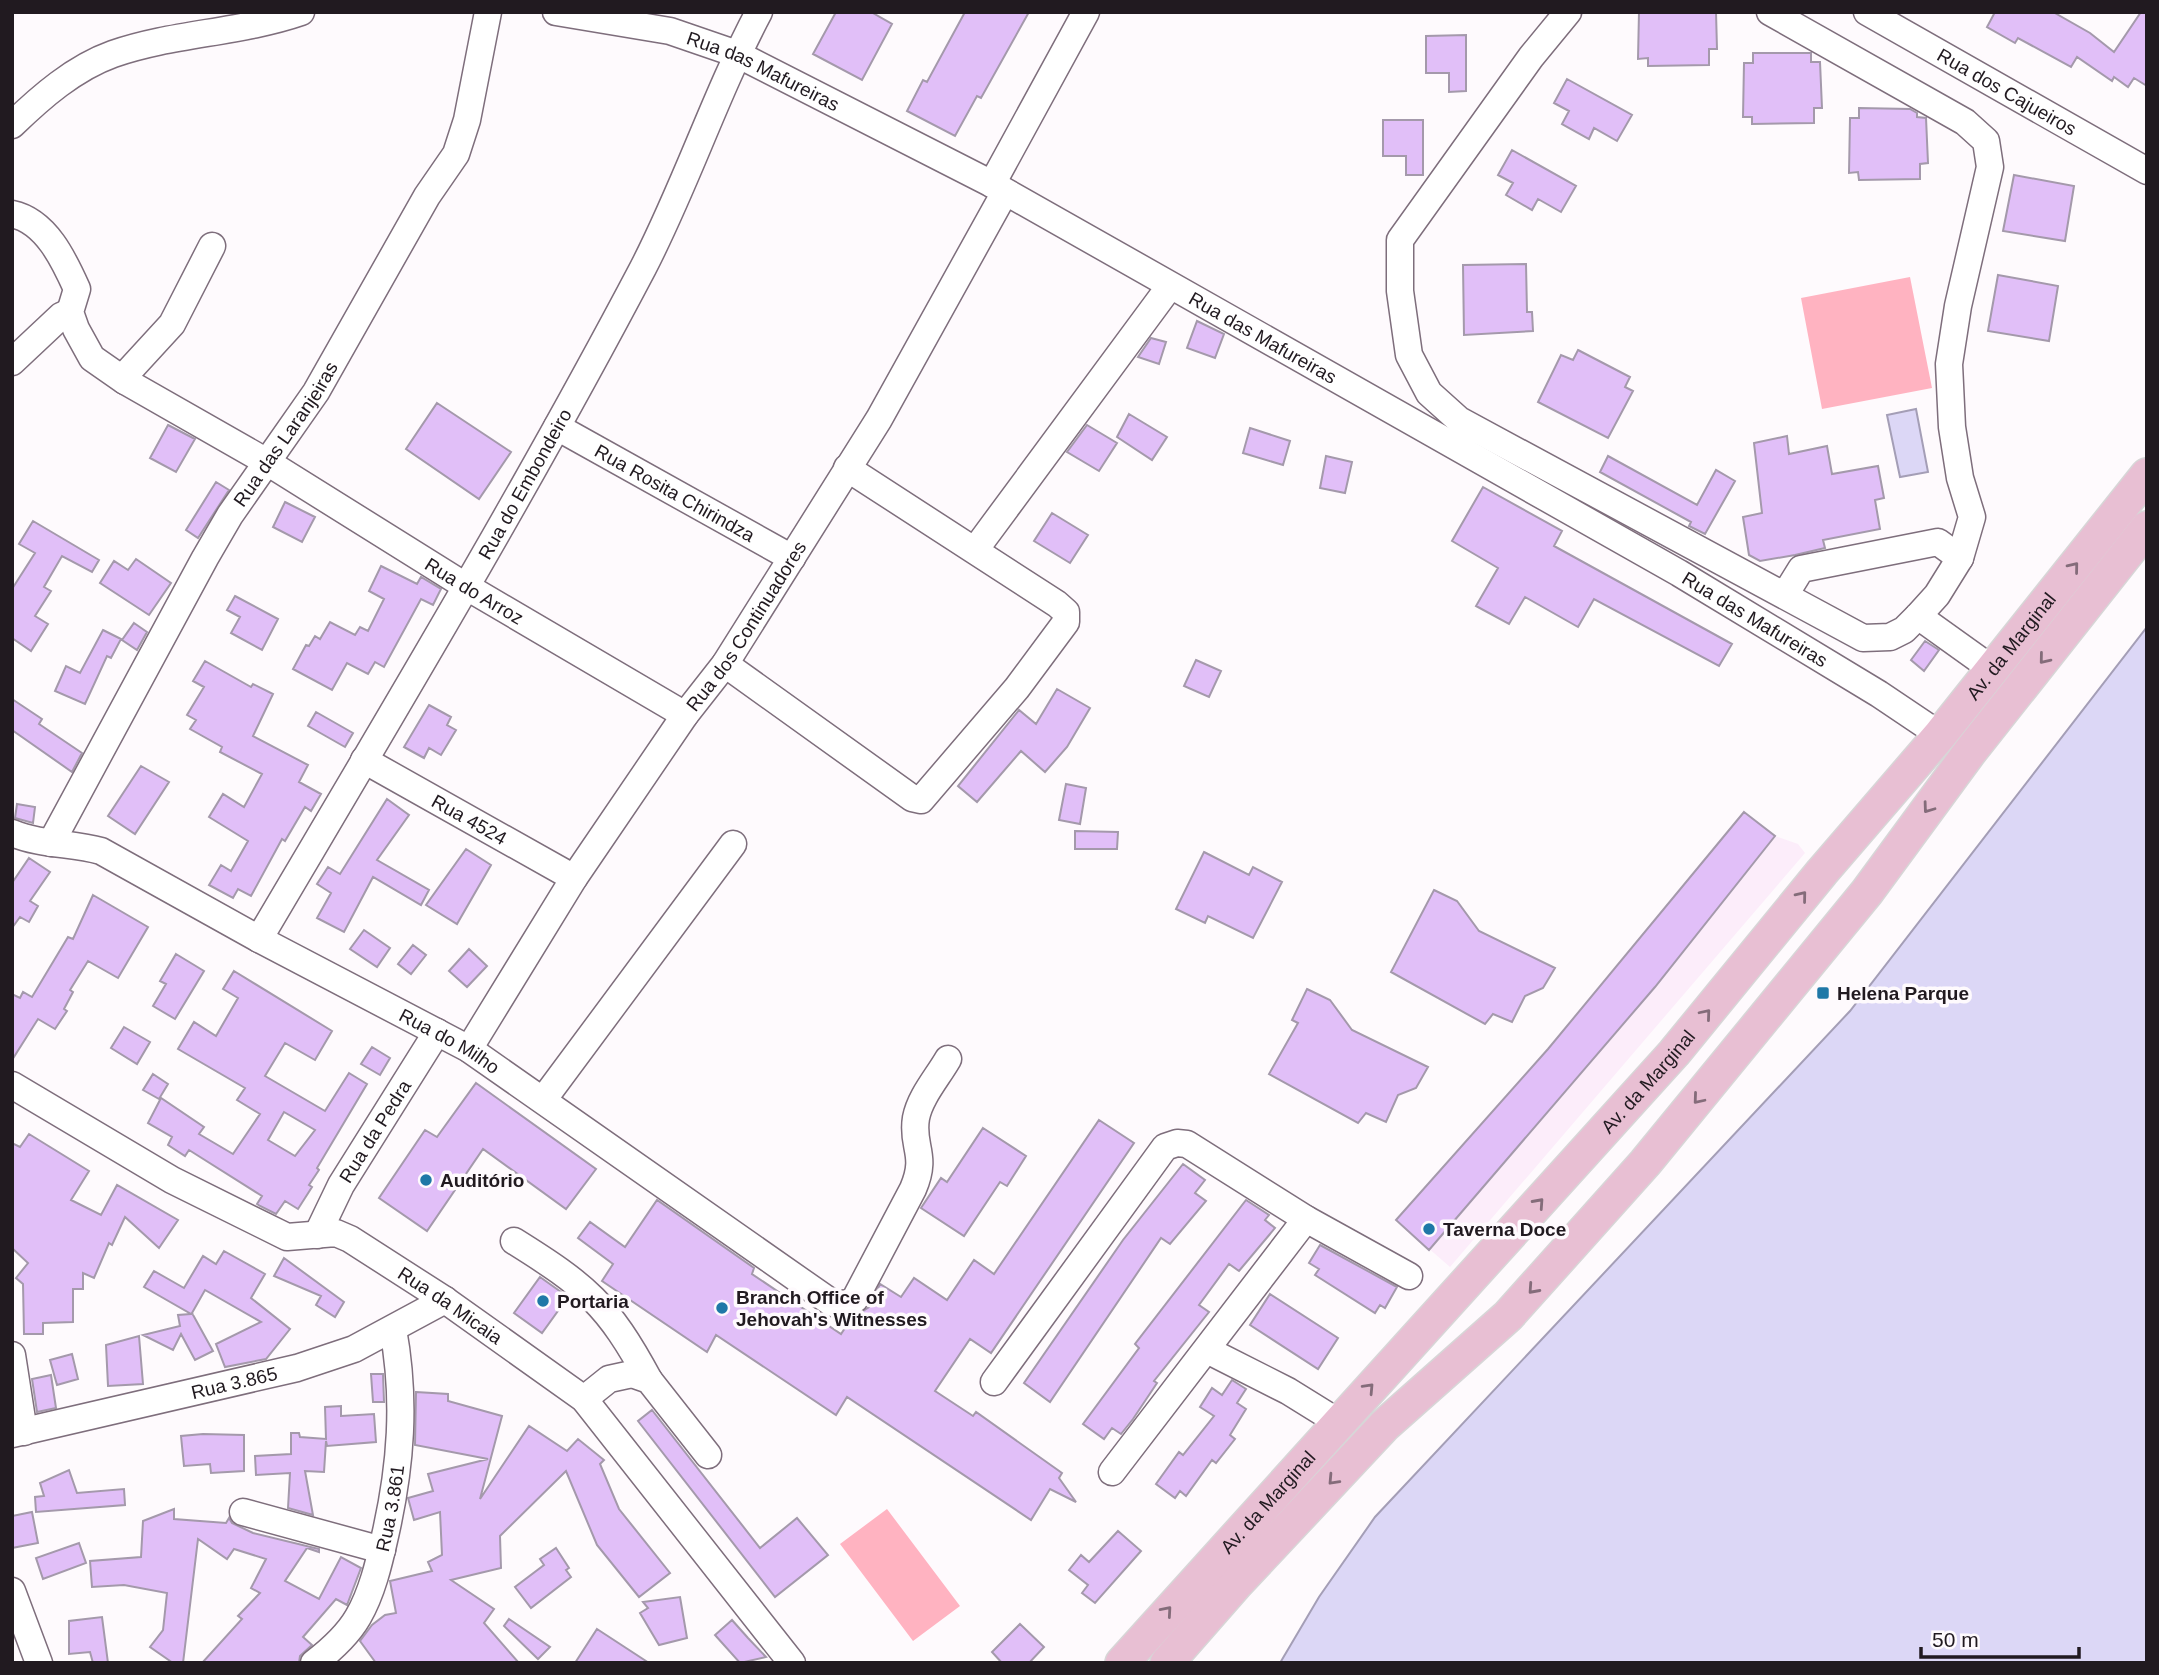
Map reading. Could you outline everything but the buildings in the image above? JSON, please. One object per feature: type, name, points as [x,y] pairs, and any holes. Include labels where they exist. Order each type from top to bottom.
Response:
[{"type":"main road","name":"Av. da Marginal","points":[[1122,1663],[1338,1422],[1457,1296],[1674,1052],[1822,872],[1940,736],[2147,475]]},
{"type":"main road","name":"Av. da Marginal","points":[[1167,1663],[1237,1583],[1385,1425],[1508,1317],[1645,1163],[1867,892],[1969,753],[2147,528]]},
{"type":"street","points":[[12,125],[51,90],[85,67],[113,54],[272,22],[301,12]]},
{"type":"street","name":"Rua das Laranjeiras","points":[[51,843],[205,558],[316,392],[427,196],[463,140],[488,12]]},
{"type":"street","name":"Rua das Mafureiras","points":[[556,12],[670,31],[737,54],[999,188],[1679,573],[1879,694],[1940,736]]},
{"type":"street","name":"Rua do Embondeiro","points":[[259,939],[467,587],[645,264],[737,54],[759,12]]},
{"type":"street","name":"Rua dos Continuadores","points":[[469,1049],[574,878],[685,715],[725,664],[879,419],[999,188],[1086,12]]},
{"type":"street","points":[[1568,12],[1531,57],[1400,240],[1400,291],[1409,355],[1429,393],[1458,420],[1863,638],[1890,637],[1904,630],[1937,595],[1960,558],[1972,517],[1960,478],[1952,427],[1950,364],[1958,306],[1990,167],[1986,141],[1953,115],[1770,12]]},
{"type":"street","name":"Rua dos Cajueiros","points":[[1867,12],[2147,171]]},
{"type":"street","points":[[12,214],[44,234],[63,259],[76,289],[70,312],[61,316],[12,362]]},
{"type":"street","points":[[125,381],[127,373],[172,324],[212,246]]},
{"type":"street","points":[[975,550],[1170,286]]},
{"type":"street","name":"Rua do Arroz","points":[[70,312],[92,358],[125,381],[267,462],[467,587],[685,715]]},
{"type":"street","name":"Rua Rosita Chirindza","points":[[557,427],[792,558]]},
{"type":"street","points":[[725,664],[912,798],[921,800],[1017,688],[1068,618],[1066,611],[1057,604],[847,468]]},
{"type":"street","points":[[1785,595],[1801,569],[1938,542],[1960,558]]},
{"type":"street","points":[[1918,616],[1992,670]]},
{"type":"street","name":"Rua 4524","points":[[364,760],[574,878]]},
{"type":"street","name":"Rua do Milho","points":[[12,834],[101,851],[259,939],[469,1049],[832,1303],[847,1304],[855,1299],[921,1171],[916,1119],[920,1104],[948,1059]]},
{"type":"street","points":[[543,1100],[733,844]]},
{"type":"street","name":"Rua da Pedra","points":[[317,1235],[341,1185],[438,1032]]},
{"type":"street","name":"Rua da Micaia","points":[[12,1085],[224,1207],[288,1237],[336,1233],[350,1239],[445,1300],[584,1399],[792,1663]]},
{"type":"street","points":[[994,1382],[1165,1147],[1177,1143],[1187,1144],[1306,1219],[1409,1276]]},
{"type":"street","points":[[1112,1472],[1306,1219]]},
{"type":"street","points":[[513,1241],[573,1278],[604,1308],[624,1334],[649,1380],[708,1455]]},
{"type":"street","name":"Rua 3.865","points":[[18,1433],[297,1368],[354,1349],[445,1300]]},
{"type":"street","name":"Rua 3.861","points":[[314,1663],[336,1646],[359,1617],[382,1550],[396,1488],[402,1424],[401,1372],[393,1329]]},
{"type":"street","points":[[608,1379],[624,1334]]},
{"type":"street","points":[[1207,1350],[1288,1391],[1338,1422]]},
{"type":"street","points":[[12,1355],[18,1433]]},
{"type":"street","points":[[584,1399],[608,1379],[632,1374],[649,1380]]},
{"type":"street","points":[[243,1512],[382,1550]]},
{"type":"street","points":[[12,1591],[39,1663]]},
{"type":"shaded area","points":[[1910,277],[1932,388],[1822,409],[1801,298]]},
{"type":"shaded area","points":[[1916,409],[1928,472],[1900,477],[1887,415]]},
{"type":"shaded area","points":[[2147,627],[2147,1663],[1280,1663],[1319,1597],[1375,1517],[1850,1011]]},
{"type":"shaded area","points":[[1744,812],[1775,836],[1798,844],[1805,853],[1450,1267],[1396,1220],[1548,1049]]},
{"type":"shaded area","points":[[887,1509],[960,1606],[913,1641],[840,1544]]},
{"type":"place","name":"Helena Parque","points":[[1823,993]]},
{"type":"place","name":"Auditório","points":[[426,1180]]},
{"type":"place","name":"Taverna Doce","points":[[1429,1229]]},
{"type":"place","name":"Portaria","points":[[543,1301]]},
{"type":"place","name":"Branch Office of Jehovah's Witnesses","points":[[722,1308]]}]
